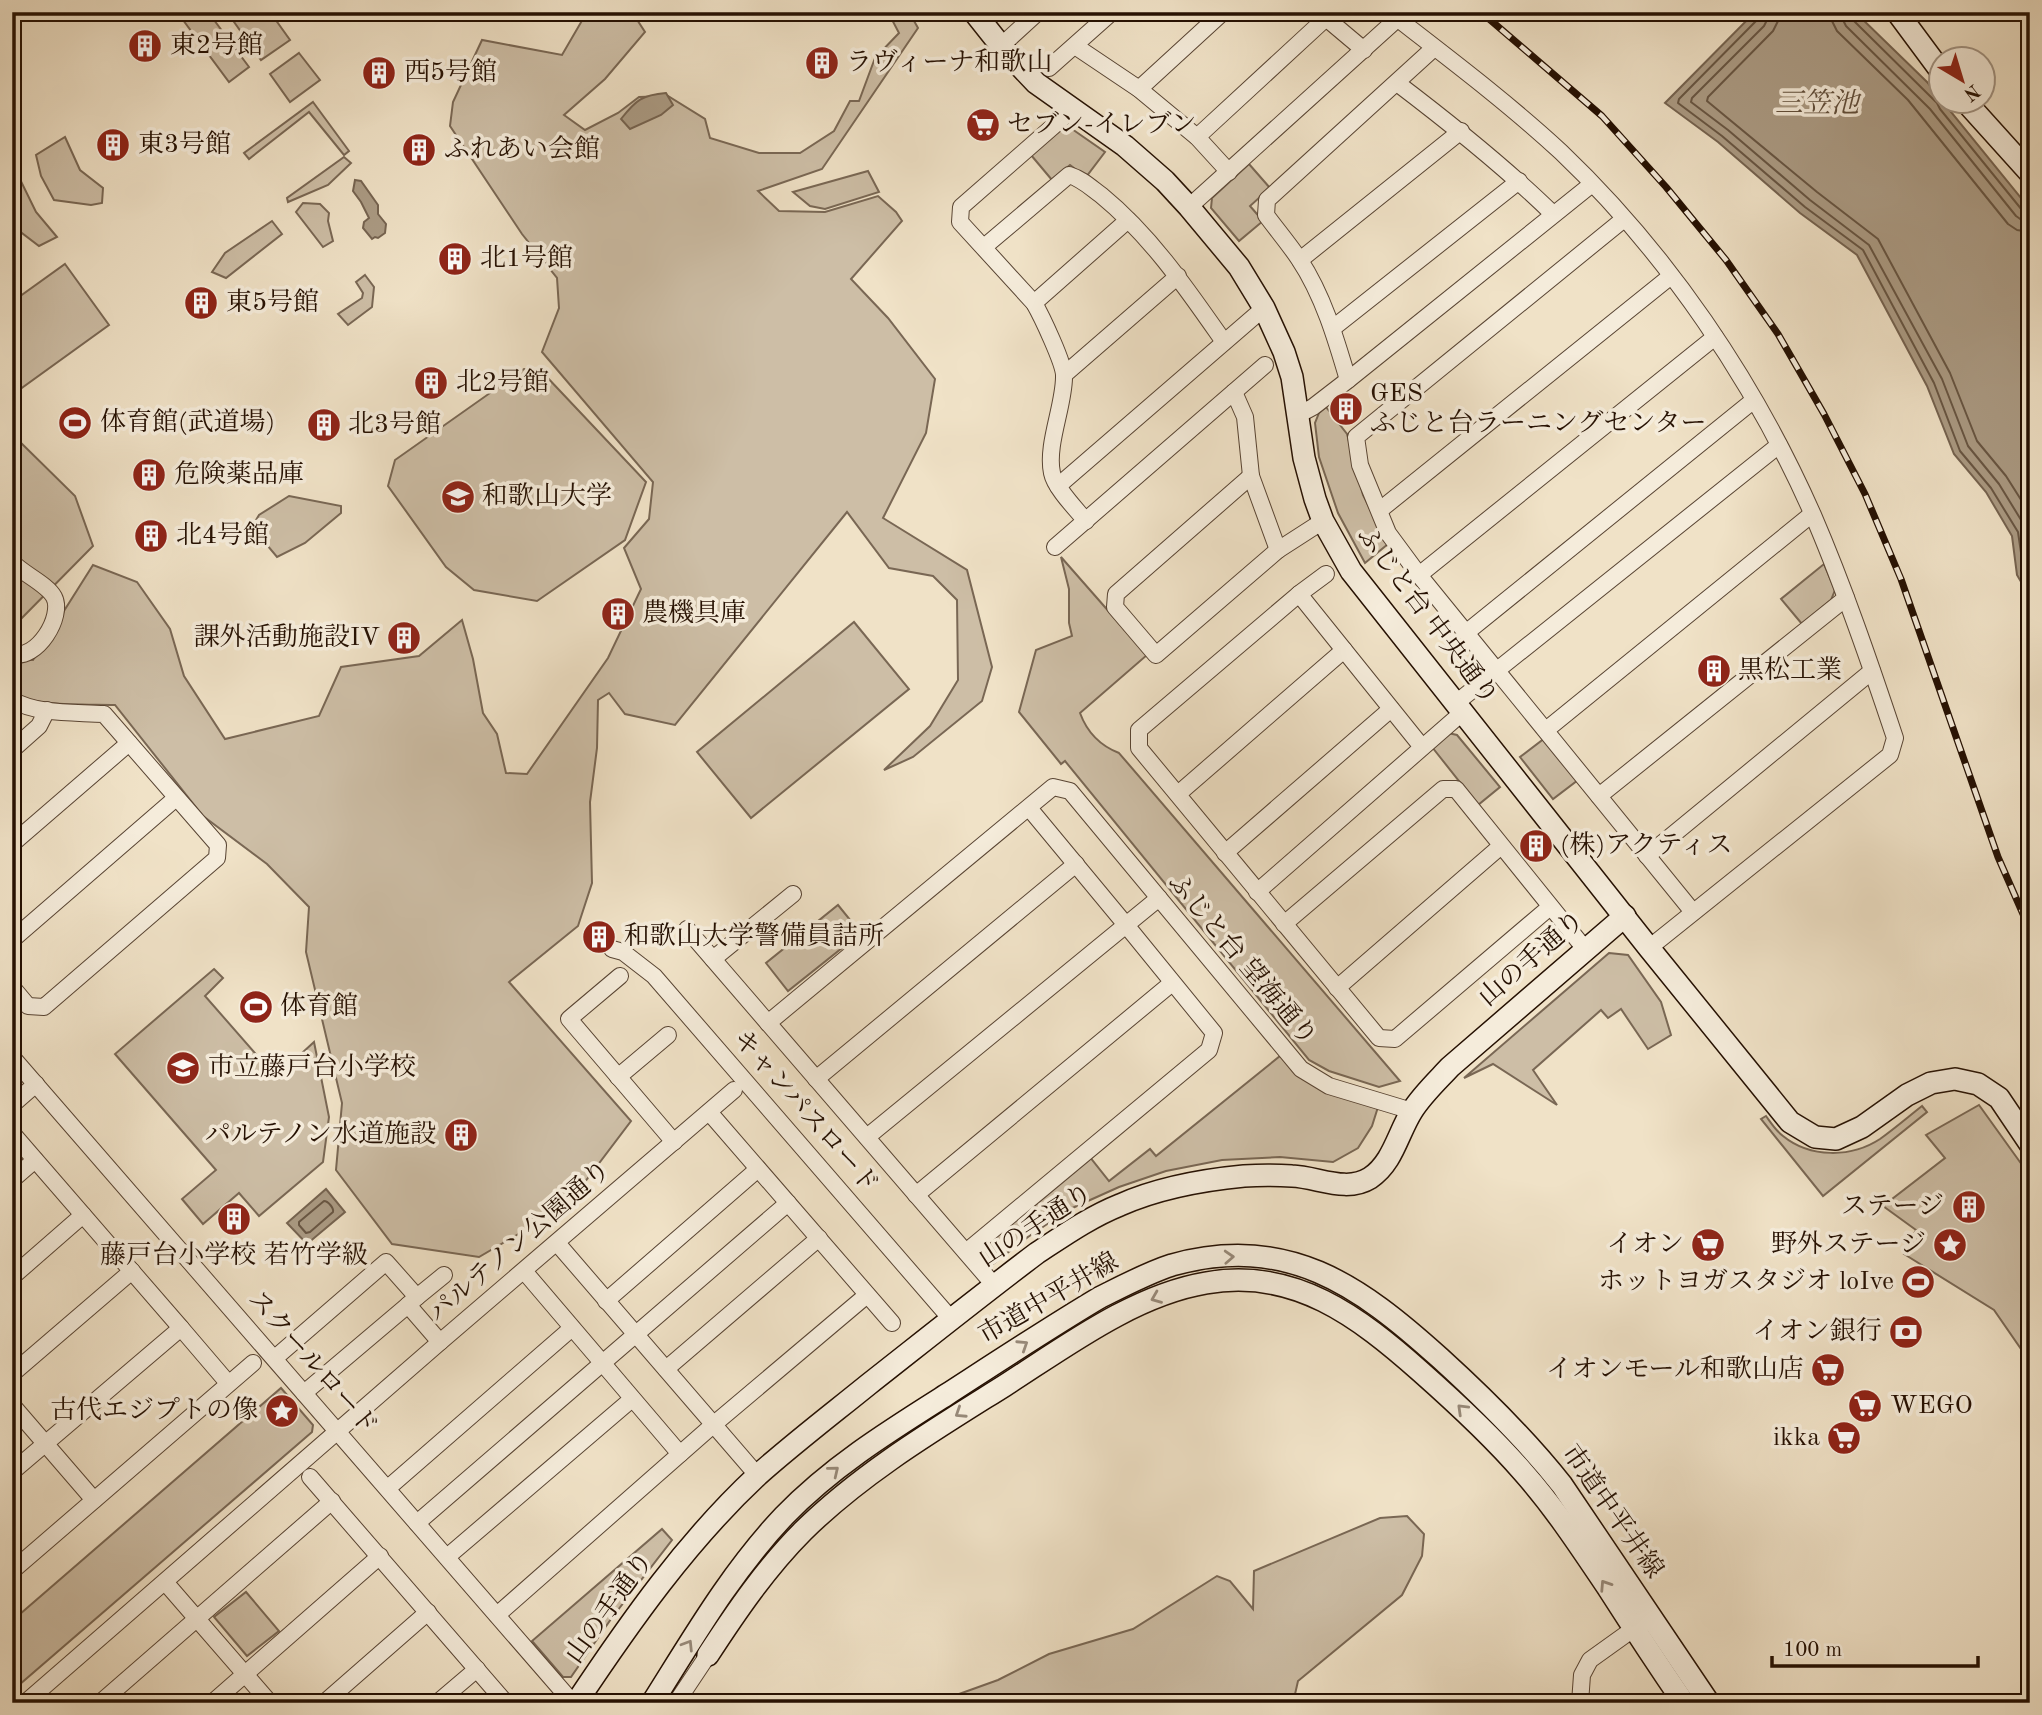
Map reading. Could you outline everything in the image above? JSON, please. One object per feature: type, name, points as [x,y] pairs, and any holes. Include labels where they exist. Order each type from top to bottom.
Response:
[{"type":"street","name":"ふじと台 中央通り","points":[[974,12],[1036,83],[1125,146],[1165,181],[1239,267],[1264,308],[1284,352],[1292,377],[1304,458],[1323,521],[1351,571],[1625,916]]},
{"type":"street","points":[[1001,46],[1038,12]]},
{"type":"street","points":[[1049,68],[1112,12]]},
{"type":"street","points":[[1139,89],[1223,12]]},
{"type":"street","points":[[1898,12],[1926,50]]},
{"type":"street","points":[[1197,137],[1322,15],[1364,50]]},
{"type":"street","points":[[1189,207],[1364,50],[1393,15],[1527,122],[1592,184],[1671,276],[1715,337],[1779,445],[1812,514],[1846,598],[1895,738],[1890,755],[1649,948]]},
{"type":"street","points":[[1075,46],[1139,89],[1197,137],[1229,172]]},
{"type":"street","points":[[1348,380],[1333,328],[1300,260],[1266,215],[1267,200],[1434,48]]},
{"type":"street","points":[[1397,83],[1461,131],[1553,214]]},
{"type":"street","points":[[1073,109],[961,208],[960,222],[1042,315],[1065,374],[1052,456],[1052,474],[1058,486],[1086,521]]},
{"type":"street","points":[[1979,116],[2030,173]]},
{"type":"street","points":[[1300,260],[1461,131]]},
{"type":"street","points":[[984,247],[1069,175],[1080,178],[1114,206],[1178,276],[1224,342]]},
{"type":"street","points":[[1333,328],[1519,181]]},
{"type":"street","points":[[1298,415],[1348,380],[1592,184]]},
{"type":"street","points":[[1624,219],[1356,437],[1360,465],[1388,533],[1419,575],[1693,912]]},
{"type":"street","points":[[1034,303],[1128,220]]},
{"type":"street","points":[[1065,374],[1178,276]]},
{"type":"street","points":[[1380,510],[1671,276]]},
{"type":"street","points":[[1058,486],[1264,308]]},
{"type":"street","points":[[1419,575],[1715,337]]},
{"type":"street","points":[[1055,547],[1265,365]]},
{"type":"street","points":[[1234,392],[1245,417],[1251,476],[1278,550]]},
{"type":"street","points":[[1467,632],[1754,400]]},
{"type":"street","points":[[1257,892],[1422,747],[1496,670],[1779,445]]},
{"type":"street","points":[[1251,476],[1116,594],[1115,607],[1156,655],[1278,550],[1323,521]]},
{"type":"street","points":[[1546,730],[1812,514]]},
{"type":"street","points":[[12,562],[21,572],[53,595],[57,605],[52,623],[41,643],[34,650],[19,656],[12,654]]},
{"type":"street","points":[[1326,573],[1139,730],[1139,748],[1379,1038],[1395,1039],[1550,907]]},
{"type":"street","points":[[1299,594],[1422,747]]},
{"type":"street","points":[[1599,796],[1846,598]]},
{"type":"street","points":[[1178,794],[1344,650]]},
{"type":"street","points":[[1647,856],[1872,671]]},
{"type":"street","points":[[12,700],[23,706],[47,710],[104,714],[218,845],[217,858],[44,1007],[28,1006],[12,987]]},
{"type":"street","points":[[1225,853],[1391,709]]},
{"type":"street","points":[[12,750],[39,726],[47,710]]},
{"type":"street","points":[[12,844],[129,743]]},
{"type":"street","name":"ふじと台 望海通り","points":[[1029,808],[1054,787],[1070,791],[1301,1069],[1329,1086],[1412,1111]]},
{"type":"street","points":[[1284,924],[1443,789],[1456,789],[1585,949]]},
{"type":"street","points":[[12,940],[176,798]]},
{"type":"street","points":[[768,1023],[1029,808],[1214,1033],[1209,1050],[966,1252]]},
{"type":"street","points":[[1337,988],[1501,846]]},
{"type":"street","points":[[816,1079],[1076,864]]},
{"type":"street","points":[[713,959],[793,894]]},
{"type":"street","points":[[867,1137],[1158,898]]},
{"type":"street","name":"山の手通り","points":[[575,1703],[665,1577],[758,1476],[994,1285],[1071,1231],[1119,1205],[1157,1192],[1199,1182],[1246,1176],[1294,1176],[1348,1186],[1368,1180],[1387,1159],[1412,1111],[1450,1067],[1625,916],[1790,1122],[1815,1137],[1836,1139],[1862,1127],[1907,1094],[1931,1083],[1955,1079],[1978,1084],[1999,1098],[2030,1144]]},
{"type":"street","points":[[687,929],[994,1285]]},
{"type":"street","name":"キャンパスロード","points":[[612,950],[623,952],[654,976],[951,1319]]},
{"type":"street","points":[[621,976],[569,1019],[674,1142]]},
{"type":"street","points":[[916,1195],[1172,983]]},
{"type":"street","points":[[618,1077],[668,1035]]},
{"type":"street","name":"スクールロード","points":[[12,1056],[575,1703]]},
{"type":"street","points":[[12,1105],[36,1084]]},
{"type":"street","name":"パルテノン公園通り","points":[[165,1582],[734,1090]]},
{"type":"street","points":[[709,1112],[892,1323]]},
{"type":"street","points":[[12,1133],[228,1383]]},
{"type":"street","points":[[12,1180],[36,1160]]},
{"type":"street","points":[[606,1301],[758,1169]]},
{"type":"street","points":[[417,1522],[789,1203]]},
{"type":"street","points":[[12,1277],[83,1215]]},
{"type":"street","points":[[666,1369],[819,1238]]},
{"type":"street","points":[[557,1243],[758,1476]]},
{"type":"street","name":"市道中平井線","points":[[652,1703],[715,1603],[757,1546],[793,1507],[848,1459],[1099,1298],[1171,1266],[1205,1258],[1238,1256],[1270,1258],[1302,1265],[1337,1279],[1368,1297],[1401,1322],[1508,1421],[1562,1485],[1642,1622],[1684,1703]]},
{"type":"street","points":[[275,1358],[391,1259],[413,1301],[440,1342]]},
{"type":"street","points":[[12,1374],[132,1271]]},
{"type":"street","points":[[524,1271],[680,1454]]},
{"type":"street","points":[[304,1393],[444,1275]]},
{"type":"street","name":"市道中平井線","points":[[676,1703],[751,1592],[800,1533],[829,1506],[899,1453],[1072,1342],[1131,1309],[1176,1290],[1207,1282],[1238,1279],[1270,1282],[1302,1290],[1331,1304],[1386,1341],[1459,1406],[1523,1472],[1580,1547],[1709,1703]]},
{"type":"street","points":[[497,1615],[713,1425],[867,1295]]},
{"type":"street","points":[[12,1472],[181,1328]]},
{"type":"street","points":[[388,1488],[572,1328]]},
{"type":"street","points":[[12,1571],[253,1363]]},
{"type":"street","points":[[447,1557],[632,1398]]},
{"type":"street","points":[[12,1405],[94,1500]]},
{"type":"street","points":[[310,1476],[506,1703]]},
{"type":"street","points":[[100,1703],[332,1501]]},
{"type":"street","points":[[212,1703],[380,1556]]},
{"type":"street","points":[[30,1701],[165,1582],[270,1703]]},
{"type":"street","points":[[324,1703],[428,1612]]},
{"type":"street","points":[[1580,1703],[1582,1675],[1590,1660],[1642,1622]]},
{"type":"street","points":[[437,1703],[477,1668]]},
{"type":"shaded area","points":[[194,12],[208,12],[249,67],[229,82],[183,20]]},
{"type":"shaded area","points":[[227,12],[270,12],[290,40],[261,60]]},
{"type":"shaded area","points":[[587,12],[632,12],[645,32],[605,79],[564,115],[585,130],[618,113],[639,97],[668,96],[705,119],[710,138],[759,153],[800,153],[834,131],[850,101],[859,101],[875,58],[899,33],[888,12],[909,12],[918,28],[822,169],[758,191],[779,211],[825,212],[878,196],[902,221],[851,279],[888,318],[935,379],[926,433],[883,518],[967,570],[992,667],[982,701],[913,757],[884,770],[930,726],[958,680],[957,600],[933,576],[889,568],[847,512],[675,725],[625,714],[609,693],[598,700],[597,748],[590,802],[592,883],[578,926],[509,982],[631,1121],[578,1191],[551,1215],[479,1257],[392,1244],[336,1170],[342,1103],[306,952],[309,907],[267,864],[203,816],[115,705],[34,701],[12,693],[12,659],[33,660],[93,565],[137,582],[170,629],[184,676],[225,739],[319,716],[341,667],[419,656],[462,620],[473,659],[483,713],[497,734],[506,773],[527,774],[608,658],[641,589],[624,548],[649,519],[653,482],[542,352],[559,308],[557,278],[522,234],[450,126],[453,102],[482,40],[562,55]]},
{"type":"shaded area","points":[[299,53],[320,80],[290,102],[270,74]]},
{"type":"shaded area","points":[[313,102],[349,151],[344,155],[309,112],[249,159],[244,153]]},
{"type":"shaded area","points":[[1072,129],[1105,152],[1086,177],[1070,165],[1052,180],[1031,155],[1060,130]]},
{"type":"shaded area","points":[[65,137],[80,170],[103,188],[102,203],[91,205],[54,200],[41,176],[36,155]]},
{"type":"shaded area","points":[[344,157],[351,163],[328,185],[288,202],[287,198]]},
{"type":"shaded area","points":[[12,163],[36,212],[57,237],[39,246],[18,230],[12,219]]},
{"type":"shaded area","points":[[1249,164],[1270,188],[1250,206],[1263,221],[1239,241],[1211,208],[1212,198]]},
{"type":"shaded area","points":[[868,171],[879,192],[825,209],[810,206],[793,192]]},
{"type":"shaded area","points":[[303,203],[320,204],[329,213],[328,221],[333,241],[323,247],[296,212]]},
{"type":"shaded area","points":[[272,221],[282,234],[226,278],[212,272],[225,253]]},
{"type":"shaded area","points":[[65,264],[109,325],[12,395],[12,302]]},
{"type":"shaded area","points":[[365,275],[374,287],[372,307],[348,325],[338,314],[362,298],[363,293],[356,282]]},
{"type":"shaded area","points":[[524,369],[544,374],[646,482],[625,540],[537,601],[474,590],[446,567],[388,486],[395,460]]},
{"type":"shaded area","points":[[1326,407],[1347,434],[1363,495],[1388,544],[1365,563],[1338,513],[1319,457],[1315,423],[1319,413]]},
{"type":"shaded area","points":[[12,434],[75,496],[93,546],[12,628]]},
{"type":"shaded area","points":[[289,496],[341,506],[341,513],[305,543],[277,557],[252,527],[259,515]]},
{"type":"shaded area","points":[[1061,557],[1147,655],[1080,713],[1087,726],[1101,742],[1119,753],[1400,1081],[1379,1087],[1329,1071],[1309,1060],[1065,761],[1061,764],[1019,712],[1036,650],[1072,636],[1069,623],[1069,589]]},
{"type":"shaded area","points":[[1824,564],[1835,590],[1831,600],[1802,624],[1781,599]]},
{"type":"shaded area","points":[[854,622],[909,689],[751,818],[697,752]]},
{"type":"shaded area","points":[[1448,733],[1457,735],[1500,787],[1478,805],[1432,747]]},
{"type":"shaded area","points":[[1545,738],[1578,780],[1553,799],[1520,757]]},
{"type":"shaded area","points":[[838,905],[851,921],[847,924],[857,936],[788,991],[766,963]]},
{"type":"shaded area","points":[[1609,953],[1628,955],[1661,1002],[1671,1035],[1648,1049],[1621,1009],[1608,1018],[1601,1010],[1533,1070],[1557,1105],[1493,1064],[1464,1078]]},
{"type":"shaded area","points":[[214,969],[223,978],[205,996],[276,1077],[314,1042],[329,1117],[323,1162],[259,1216],[239,1193],[203,1224],[182,1199],[216,1170],[115,1054]]},
{"type":"shaded area","points":[[1280,1056],[1378,1107],[1372,1126],[1358,1148],[1333,1162],[1280,1157],[1222,1160],[1166,1171],[1119,1187],[1068,1210],[993,1264],[985,1263],[979,1256],[981,1246],[1089,1156],[1109,1181],[1150,1149],[1156,1156]]},
{"type":"shaded area","points":[[1979,1105],[2030,1176],[2030,1362],[1994,1310],[1904,1254],[1916,1230],[1883,1206],[1945,1158],[1926,1135]]},
{"type":"shaded area","points":[[1922,1106],[1927,1112],[1823,1196],[1761,1119],[1766,1116],[1780,1134],[1805,1148],[1818,1152],[1844,1152],[1856,1150],[1880,1139]]},
{"type":"shaded area","points":[[281,1388],[313,1425],[312,1432],[12,1691],[12,1621]]},
{"type":"shaded area","points":[[1407,1516],[1424,1534],[1422,1556],[1402,1595],[1298,1681],[1293,1703],[934,1703],[998,1680],[1049,1654],[1133,1629],[1217,1576],[1230,1581],[1253,1609],[1254,1571],[1380,1518]]},
{"type":"shaded area","points":[[662,1529],[672,1540],[611,1619],[571,1677],[563,1677],[532,1641]]},
{"type":"shaded area","points":[[246,1592],[279,1631],[247,1656],[214,1617]]},
{"type":"water","name":"三笠池","points":[[1755,12],[1855,12],[1926,81],[1926,116],[1954,116],[2030,209],[2030,597],[2017,575],[2012,536],[1986,492],[1954,454],[1927,386],[1857,255],[1800,213],[1718,142],[1665,103]]},
{"type":"water","points":[[666,93],[673,105],[661,115],[630,129],[621,119],[640,100]]},
{"type":"water","points":[[355,180],[361,181],[378,205],[378,214],[386,224],[385,233],[378,238],[372,239],[363,228],[364,222],[369,218],[353,191]]},
{"type":"water","points":[[326,1189],[345,1212],[307,1244],[287,1223]]},
{"type":"railway","points":[[1481,12],[1602,116],[1666,187],[1726,260],[1778,334],[1824,414],[1865,494],[1901,579],[1998,857],[2030,930]]},
{"type":"place","name":"東2号館","points":[[145,46]]},
{"type":"place","name":"ラヴィーナ和歌山","points":[[822,63]]},
{"type":"place","name":"西5号館","points":[[379,73]]},
{"type":"place","name":"セブン-イレブン","points":[[983,125]]},
{"type":"place","name":"東3号館","points":[[113,145]]},
{"type":"place","name":"ふれあい会館","points":[[419,150]]},
{"type":"place","name":"北1号館","points":[[455,259]]},
{"type":"place","name":"東5号館","points":[[201,303]]},
{"type":"place","name":"北2号館","points":[[431,383]]},
{"type":"place","name":"GES ふじと台ラーニングセンター","points":[[1346,409]]},
{"type":"place","name":"体育館(武道場)","points":[[75,423]]},
{"type":"place","name":"北3号館","points":[[324,425]]},
{"type":"place","name":"危険薬品庫","points":[[149,475]]},
{"type":"place","name":"和歌山大学","points":[[458,497]]},
{"type":"place","name":"北4号館","points":[[151,536]]},
{"type":"place","name":"農機具庫","points":[[618,614]]},
{"type":"place","name":"課外活動施設IV","points":[[404,638]]},
{"type":"place","name":"黒松工業","points":[[1714,671]]},
{"type":"place","name":"(株)アクティス","points":[[1536,846]]},
{"type":"place","name":"和歌山大学警備員詰所","points":[[599,937]]},
{"type":"place","name":"体育館","points":[[256,1007]]},
{"type":"place","name":"市立藤戸台小学校","points":[[183,1068]]},
{"type":"place","name":"パルテノン水道施設","points":[[461,1135]]},
{"type":"place","name":"ステージ","points":[[1969,1207]]},
{"type":"place","name":"藤戸台小学校 若竹学級","points":[[234,1219]]},
{"type":"place","name":"イオン","points":[[1708,1245]]},
{"type":"place","name":"野外ステージ","points":[[1950,1245]]},
{"type":"place","name":"ホットヨガスタジオ loIve","points":[[1918,1282]]},
{"type":"place","name":"イオン銀行","points":[[1906,1332]]},
{"type":"place","name":"イオンモール和歌山店","points":[[1828,1370]]},
{"type":"place","name":"WEGO","points":[[1865,1406]]},
{"type":"place","name":"古代エジプトの像","points":[[282,1411]]},
{"type":"place","name":"ikka","points":[[1844,1438]]}]
